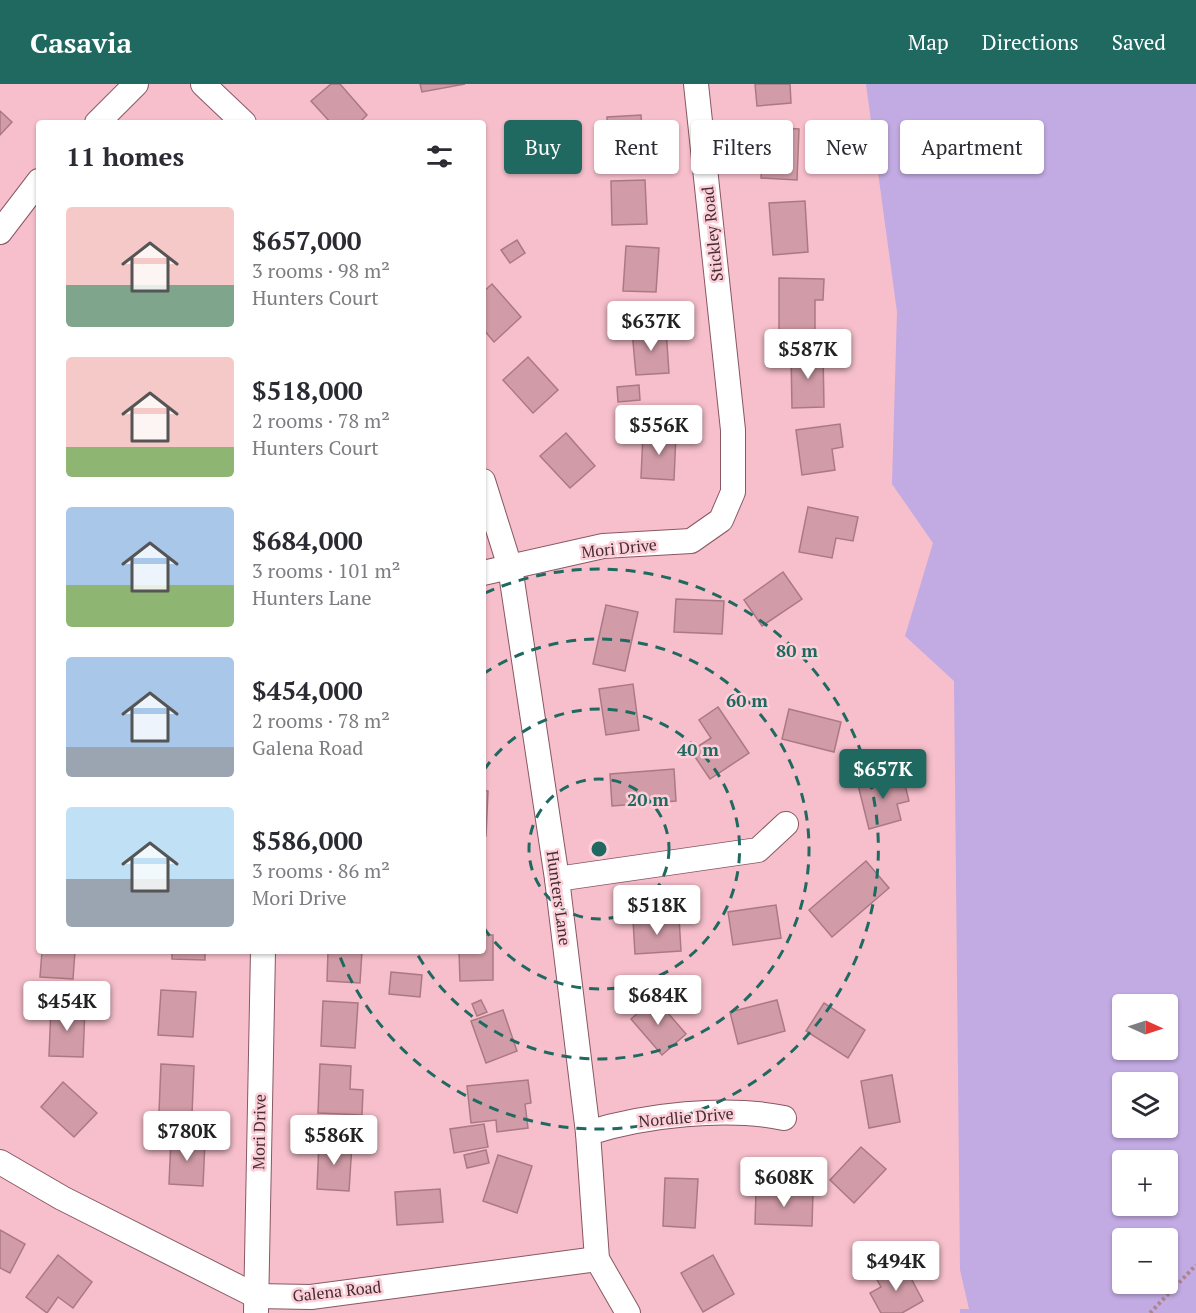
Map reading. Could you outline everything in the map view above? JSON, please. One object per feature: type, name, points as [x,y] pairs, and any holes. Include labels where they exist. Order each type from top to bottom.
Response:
[{"type":"street","points":[[100,120],[136,84]]},
{"type":"street","points":[[203,84],[241,120]]},
{"type":"street","name":"Stickley Road","points":[[696,84],[733,430],[733,492]]},
{"type":"street","points":[[0,232],[36,185]]},
{"type":"street","name":"Hunters Lane","points":[[486,491],[510,567],[557,879],[588,1133],[597,1258],[628,1313]]},
{"type":"street","name":"Mori Drive","points":[[486,572],[603,546],[691,541],[721,520],[733,492]]},
{"type":"street","points":[[557,879],[758,850],[786,824]]},
{"type":"street","name":"Mori Drive","points":[[256,1305],[263,954]]},
{"type":"street","name":"Nordlie Drive","points":[[588,1133],[620,1123],[706,1114],[754,1112],[784,1118]]},
{"type":"street","name":"Galena Road","points":[[0,1162],[256,1305],[597,1258]]},
{"type":"path","points":[[1150,1313],[1196,1265]]},
{"type":"shaded area","points":[[866,84],[1196,84],[1196,1313],[960,1313],[960,1309],[969,1309],[960,1270],[954,681],[905,636],[933,543],[892,484],[897,312],[878,174],[888,174],[888,120],[871,120]]},
{"type":"building","points":[[331,84],[340,84],[367,115],[362,120],[328,120],[311,101]]},
{"type":"building","points":[[420,84],[465,84],[422,92]]},
{"type":"building","points":[[755,84],[790,84],[791,103],[757,106]]},
{"type":"building","points":[[0,111],[12,122],[0,135]]},
{"type":"building","points":[[641,115],[641,120],[607,120],[607,117]]},
{"type":"building","points":[[793,129],[799,129],[797,180],[761,178],[761,174],[793,174]]},
{"type":"building","points":[[645,180],[647,224],[612,225],[611,181]]},
{"type":"building","points":[[805,201],[808,252],[773,255],[769,203]]},
{"type":"building","points":[[517,240],[525,253],[510,263],[501,250]]},
{"type":"building","points":[[626,246],[659,248],[656,292],[623,291]]},
{"type":"building","points":[[779,278],[824,279],[823,300],[815,300],[815,330],[779,330]]},
{"type":"building","points":[[492,284],[521,317],[494,342],[486,333],[486,289]]},
{"type":"building","points":[[666,329],[669,373],[636,375],[632,331]]},
{"type":"building","points":[[823,353],[824,407],[792,408],[791,354]]},
{"type":"building","points":[[528,357],[558,390],[533,413],[503,380]]},
{"type":"building","points":[[639,385],[640,400],[618,402],[617,387]]},
{"type":"building","points":[[840,424],[843,447],[832,449],[835,470],[802,475],[796,430]]},
{"type":"building","points":[[566,433],[595,466],[570,488],[540,456]]},
{"type":"building","points":[[643,433],[676,434],[674,480],[641,478]]},
{"type":"building","points":[[808,507],[858,517],[853,541],[836,538],[832,558],[799,552]]},
{"type":"building","points":[[783,572],[802,599],[762,626],[744,600]]},
{"type":"building","points":[[676,599],[724,601],[722,634],[674,632]]},
{"type":"building","points":[[606,605],[638,612],[625,671],[593,664]]},
{"type":"building","points":[[633,684],[639,730],[606,735],[599,689]]},
{"type":"building","points":[[718,707],[749,753],[710,779],[691,751],[711,738],[699,720]]},
{"type":"building","points":[[789,709],[841,722],[834,752],[782,739]]},
{"type":"building","points":[[674,769],[676,801],[612,806],[610,774]]},
{"type":"building","points":[[902,773],[909,801],[897,804],[901,820],[869,829],[858,785]]},
{"type":"building","points":[[486,791],[488,791],[486,836]]},
{"type":"building","points":[[866,861],[889,888],[832,937],[809,910]]},
{"type":"building","points":[[776,905],[781,938],[733,945],[728,912]]},
{"type":"building","points":[[679,917],[681,951],[635,954],[633,920]]},
{"type":"building","points":[[486,935],[493,935],[493,980],[460,981],[459,954],[486,954]]},
{"type":"building","points":[[42,954],[75,954],[73,979],[40,977]]},
{"type":"building","points":[[172,954],[205,954],[205,960],[172,959]]},
{"type":"building","points":[[328,954],[362,954],[360,983],[327,981]]},
{"type":"building","points":[[391,972],[422,975],[420,997],[389,994]]},
{"type":"building","points":[[161,990],[196,992],[193,1037],[158,1035]]},
{"type":"building","points":[[655,998],[686,1034],[662,1055],[631,1019]]},
{"type":"building","points":[[481,1000],[487,1012],[477,1016],[472,1004]]},
{"type":"building","points":[[777,1000],[785,1031],[738,1044],[730,1012]]},
{"type":"building","points":[[323,1001],[358,1003],[355,1048],[321,1046]]},
{"type":"building","points":[[824,1003],[865,1030],[848,1058],[806,1031]]},
{"type":"building","points":[[51,1007],[85,1008],[83,1057],[49,1056]]},
{"type":"building","points":[[503,1010],[517,1051],[486,1063],[471,1021]]},
{"type":"building","points":[[161,1064],[194,1066],[192,1114],[159,1112]]},
{"type":"building","points":[[320,1064],[351,1066],[350,1089],[363,1090],[362,1115],[318,1113]]},
{"type":"building","points":[[892,1075],[900,1122],[869,1128],[861,1081]]},
{"type":"building","points":[[528,1080],[531,1103],[525,1104],[528,1128],[497,1132],[496,1120],[471,1123],[467,1086]]},
{"type":"building","points":[[63,1082],[97,1113],[74,1137],[41,1107]]},
{"type":"building","points":[[484,1124],[488,1147],[454,1153],[450,1129]]},
{"type":"building","points":[[171,1139],[205,1141],[203,1186],[169,1184]]},
{"type":"building","points":[[319,1142],[352,1144],[349,1191],[317,1189]]},
{"type":"building","points":[[861,1147],[886,1169],[854,1203],[830,1180]]},
{"type":"building","points":[[486,1150],[489,1163],[467,1168],[464,1155]]},
{"type":"building","points":[[498,1155],[532,1166],[517,1213],[483,1201]]},
{"type":"building","points":[[665,1178],[698,1179],[695,1228],[663,1226]]},
{"type":"building","points":[[440,1189],[443,1222],[397,1225],[395,1192]]},
{"type":"building","points":[[756,1190],[813,1192],[812,1226],[755,1224]]},
{"type":"building","points":[[0,1230],[25,1244],[10,1273],[0,1268]]},
{"type":"building","points":[[58,1255],[92,1282],[73,1308],[58,1297],[47,1313],[26,1297]]},
{"type":"building","points":[[713,1255],[734,1294],[703,1312],[681,1273]]},
{"type":"building","points":[[903,1263],[923,1301],[902,1313],[881,1313],[870,1293],[881,1287],[876,1278]]}]
